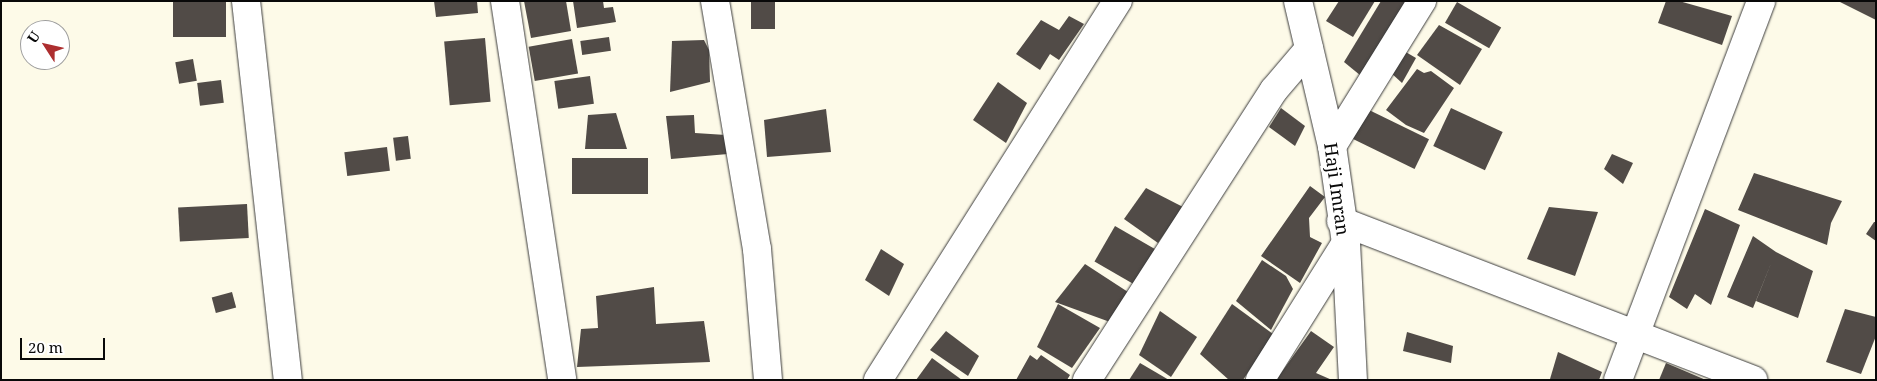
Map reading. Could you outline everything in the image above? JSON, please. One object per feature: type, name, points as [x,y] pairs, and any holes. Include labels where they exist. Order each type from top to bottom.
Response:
[{"type":"street","points":[[246,1],[288,380]]},
{"type":"street","points":[[505,1],[562,380]]},
{"type":"street","points":[[716,1],[757,249],[768,380]]},
{"type":"street","points":[[878,380],[1118,1]]},
{"type":"street","points":[[1332,146],[1422,1]]},
{"type":"street","points":[[1618,380],[1761,1]]},
{"type":"street","name":"Haji Imran","points":[[1305,8],[1309,49],[1332,146],[1343,232],[1353,380]]},
{"type":"street","points":[[1087,380],[1274,90],[1309,49]]},
{"type":"street","points":[[1260,380],[1343,232],[1634,335],[1753,380]]},
{"type":"building","points":[[173,1],[226,1],[226,37],[173,37]]},
{"type":"building","points":[[434,1],[477,1],[478,13],[436,17]]},
{"type":"building","points":[[524,1],[566,1],[571,31],[531,38]]},
{"type":"building","points":[[573,1],[603,1],[604,8],[613,7],[616,22],[577,28]]},
{"type":"building","points":[[751,1],[775,1],[775,29],[751,29]]},
{"type":"building","points":[[1339,1],[1375,1],[1353,37],[1326,21]]},
{"type":"building","points":[[1381,1],[1411,1],[1366,80],[1344,62]]},
{"type":"building","points":[[1666,1],[1679,1],[1732,16],[1722,45],[1658,23]]},
{"type":"building","points":[[1838,1],[1876,1],[1876,20]]},
{"type":"building","points":[[1457,2],[1501,28],[1489,48],[1445,23]]},
{"type":"building","points":[[1069,16],[1084,24],[1059,60],[1050,54],[1040,70],[1016,54],[1041,20],[1059,30]]},
{"type":"building","points":[[1439,25],[1482,49],[1460,85],[1417,55]]},
{"type":"building","points":[[609,37],[611,51],[582,55],[580,41]]},
{"type":"building","points":[[485,38],[491,102],[450,105],[444,42]]},
{"type":"building","points":[[572,39],[578,73],[535,81],[529,47]]},
{"type":"building","points":[[704,40],[709,50],[710,82],[670,92],[672,41]]},
{"type":"building","points":[[1404,51],[1416,58],[1402,83],[1390,72]]},
{"type":"building","points":[[193,59],[197,81],[179,84],[175,62]]},
{"type":"building","points":[[1417,69],[1424,73],[1431,71],[1454,88],[1424,133],[1406,125],[1386,110]]},
{"type":"building","points":[[590,76],[594,104],[558,109],[554,81]]},
{"type":"building","points":[[221,80],[224,103],[200,106],[197,83]]},
{"type":"building","points":[[998,82],[1027,103],[1006,143],[973,120]]},
{"type":"building","points":[[1281,108],[1305,126],[1295,146],[1269,127]]},
{"type":"building","points":[[1451,108],[1503,132],[1485,170],[1433,146]]},
{"type":"building","points":[[826,109],[831,152],[767,157],[764,120]]},
{"type":"building","points":[[1367,109],[1429,139],[1415,169],[1353,139]]},
{"type":"building","points":[[616,113],[627,149],[585,149],[588,115]]},
{"type":"building","points":[[694,115],[695,133],[726,135],[728,154],[671,159],[666,116]]},
{"type":"building","points":[[408,136],[411,159],[396,161],[393,138]]},
{"type":"building","points":[[387,147],[390,171],[347,176],[344,152]]},
{"type":"building","points":[[1612,154],[1633,163],[1623,184],[1604,169]]},
{"type":"building","points":[[572,158],[648,158],[648,194],[572,194]]},
{"type":"building","points":[[1754,173],[1842,201],[1831,223],[1827,245],[1738,210]]},
{"type":"building","points":[[1310,186],[1325,197],[1309,218],[1310,237],[1322,243],[1300,283],[1261,256]]},
{"type":"building","points":[[1146,188],[1183,207],[1158,243],[1124,219]]},
{"type":"building","points":[[247,204],[249,238],[180,242],[178,208]]},
{"type":"building","points":[[1549,207],[1598,212],[1575,276],[1527,259]]},
{"type":"building","points":[[1705,209],[1740,225],[1711,305],[1695,294],[1687,309],[1669,297]]},
{"type":"building","points":[[1874,222],[1876,222],[1876,241],[1866,234]]},
{"type":"building","points":[[1115,226],[1161,252],[1140,288],[1094,262]]},
{"type":"building","points":[[1753,236],[1776,252],[1813,271],[1798,318],[1756,301],[1772,261],[1753,308],[1727,297]]},
{"type":"building","points":[[881,249],[904,264],[889,296],[865,280]]},
{"type":"building","points":[[1262,260],[1286,276],[1293,289],[1271,330],[1236,301]]},
{"type":"building","points":[[1085,264],[1128,292],[1110,322],[1055,302]]},
{"type":"building","points":[[654,287],[656,324],[704,321],[710,362],[577,367],[581,329],[598,328],[596,296]]},
{"type":"building","points":[[232,292],[236,307],[216,313],[212,297]]},
{"type":"building","points":[[1058,304],[1100,328],[1072,368],[1037,347]]},
{"type":"building","points":[[1232,304],[1273,334],[1243,380],[1229,380],[1200,354]]},
{"type":"building","points":[[1845,309],[1876,317],[1876,336],[1861,374],[1826,362]]},
{"type":"building","points":[[1160,311],[1197,337],[1171,377],[1139,355]]},
{"type":"building","points":[[946,331],[979,356],[968,376],[930,350]]},
{"type":"building","points":[[1311,331],[1334,347],[1316,373],[1332,380],[1276,380]]},
{"type":"building","points":[[1407,332],[1453,346],[1451,363],[1403,351]]},
{"type":"building","points":[[1558,352],[1602,372],[1599,380],[1550,379]]},
{"type":"building","points":[[1030,355],[1037,360],[1041,355],[1070,375],[1067,380],[1016,380]]},
{"type":"building","points":[[932,358],[962,380],[916,380]]},
{"type":"building","points":[[1140,363],[1169,380],[1129,380]]},
{"type":"building","points":[[1666,363],[1706,380],[1659,380]]}]
